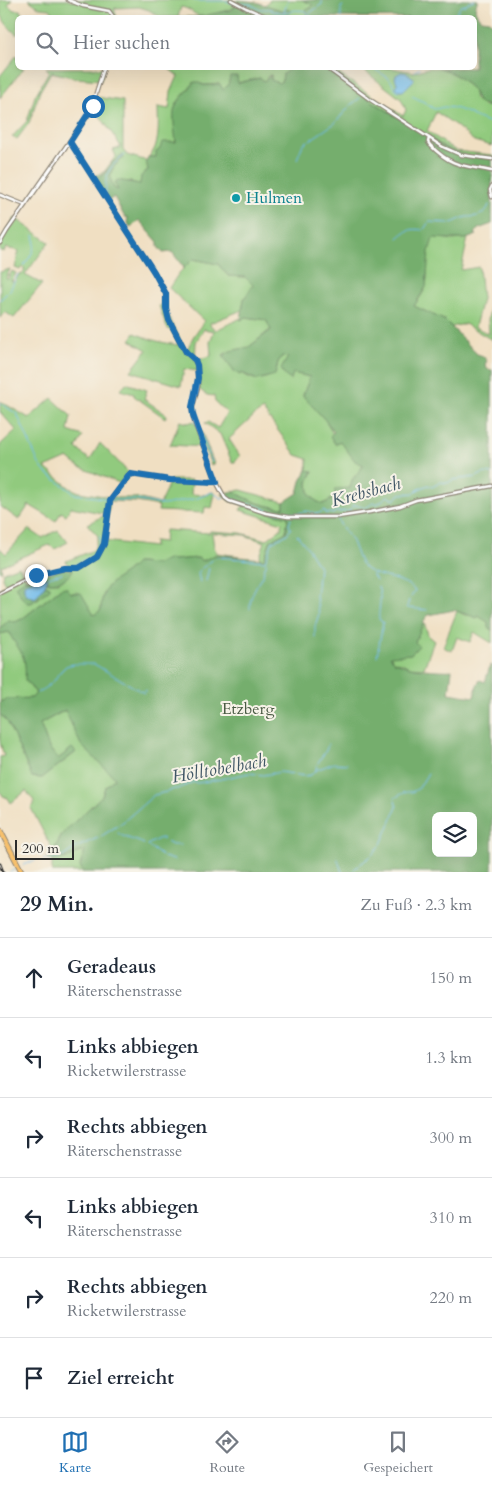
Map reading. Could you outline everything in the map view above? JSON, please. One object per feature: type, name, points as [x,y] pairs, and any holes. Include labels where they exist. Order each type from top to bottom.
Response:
[{"type":"main road","points":[[0,830],[22,872]]},
{"type":"street","points":[[68,0],[83,6],[109,11],[112,15]]},
{"type":"street","points":[[230,0],[263,15]]},
{"type":"street","points":[[1,242],[93,106],[103,70]]},
{"type":"street","points":[[330,70],[372,101],[443,147],[461,155],[492,159]]},
{"type":"street","points":[[429,138],[430,146],[451,162],[466,168],[492,171]]},
{"type":"street","points":[[70,142],[154,272],[166,294],[166,308],[169,320],[186,352],[195,360],[198,378],[192,407],[193,415],[217,482],[225,498],[237,505],[288,517],[338,517],[492,486]]},
{"type":"street","points":[[492,186],[490,194],[492,197]]},
{"type":"street","points":[[0,194],[25,205]]},
{"type":"street","points":[[0,593],[36,575],[65,568],[75,569],[97,557],[102,550],[111,499],[130,474],[170,480],[217,482]]},
{"type":"green space","points":[[0,0],[12,0],[8,5],[14,10],[21,10],[23,15],[15,15],[15,33],[4,20]]},
{"type":"green space","points":[[29,0],[68,0],[73,2],[73,0],[231,0],[239,4],[231,9],[212,15],[197,15],[181,7],[179,15],[157,15],[139,7],[116,8],[114,9],[116,15],[52,15],[54,14],[50,9],[40,8]]},
{"type":"green space","points":[[238,0],[256,2],[284,11],[287,9],[291,11],[289,15],[207,15],[231,10],[238,5],[235,2]]},
{"type":"green space","points":[[270,0],[302,0],[313,4],[308,15],[288,15],[284,11],[265,5]]},
{"type":"green space","points":[[302,0],[478,0],[475,8],[477,14],[481,19],[489,20],[492,23],[492,107],[479,103],[472,89],[465,82],[445,70],[477,70],[477,15],[308,15],[306,9],[311,8],[312,4]]},
{"type":"green space","points":[[15,57],[15,70],[22,70],[0,98],[0,76]]},
{"type":"green space","points":[[104,70],[101,80],[76,78],[51,72],[40,91],[29,123],[17,139],[12,137],[27,121],[35,96],[49,71]]},
{"type":"green space","points":[[170,70],[288,70],[283,74],[282,81],[279,84],[271,80],[271,75],[264,81],[259,78],[228,85],[223,91],[219,84],[205,85],[194,82],[178,101],[175,108],[176,142],[160,149],[156,157],[148,157],[152,153],[157,141],[158,107],[169,109],[171,92],[178,76]]},
{"type":"green space","name":"Etzberg","points":[[288,70],[330,70],[372,101],[443,147],[461,155],[492,159],[492,224],[478,229],[475,234],[477,235],[466,239],[433,238],[429,252],[426,287],[414,306],[446,321],[477,354],[483,356],[487,361],[485,364],[487,369],[492,370],[492,631],[488,627],[488,622],[478,616],[477,618],[454,610],[429,615],[426,617],[415,642],[419,646],[411,654],[390,656],[394,662],[408,667],[452,670],[449,693],[474,697],[477,685],[480,680],[485,682],[492,665],[492,872],[83,872],[80,866],[85,850],[52,861],[47,857],[55,849],[63,833],[102,796],[105,787],[115,778],[81,745],[65,710],[40,724],[49,748],[58,759],[72,748],[76,752],[42,778],[32,777],[8,723],[0,714],[0,702],[6,699],[32,698],[36,693],[25,680],[24,660],[9,632],[0,634],[0,628],[9,620],[15,622],[22,619],[61,588],[66,587],[71,593],[81,593],[94,615],[101,610],[104,592],[112,582],[136,563],[157,564],[170,559],[198,558],[202,561],[215,555],[264,559],[270,541],[286,532],[288,517],[229,501],[222,494],[234,491],[258,503],[284,508],[284,502],[298,493],[301,481],[307,470],[313,471],[308,482],[309,493],[316,501],[323,504],[335,498],[335,489],[350,488],[352,480],[364,465],[355,461],[340,441],[335,444],[330,436],[334,432],[304,397],[303,395],[310,377],[293,373],[291,380],[285,376],[281,369],[288,357],[282,356],[278,362],[275,375],[257,380],[235,372],[223,356],[230,351],[249,347],[271,330],[266,320],[246,317],[241,320],[244,299],[253,285],[245,277],[228,276],[218,264],[193,259],[184,268],[172,252],[163,253],[158,247],[158,242],[139,220],[131,228],[127,222],[128,218],[124,216],[114,197],[108,201],[94,179],[104,175],[113,162],[123,155],[124,158],[116,164],[111,174],[114,188],[118,190],[115,183],[117,180],[140,184],[141,176],[148,170],[146,161],[148,157],[156,157],[156,152],[160,149],[162,142],[176,142],[174,111],[178,102],[194,82],[205,85],[220,84],[223,90],[228,85],[230,76],[237,76],[238,83],[260,78],[264,81],[271,75],[271,80],[279,83],[282,81],[283,74]]},
{"type":"green space","points":[[330,70],[334,70],[403,116],[406,110],[401,99],[364,70],[402,70],[414,72],[421,70],[448,70],[473,90],[475,99],[483,106],[492,107],[492,146],[474,141],[436,112],[427,131],[456,151],[492,155],[492,159],[472,158],[451,151],[372,101]]},
{"type":"green space","points":[[96,97],[123,101],[123,150],[127,155],[144,160],[148,165],[148,170],[145,172],[140,185],[129,181],[118,191],[110,183],[110,174],[123,158],[114,163],[99,177],[94,179],[92,177],[104,172],[116,156],[113,150],[120,148],[120,145],[93,106]]},
{"type":"green space","points":[[15,218],[49,242],[25,275],[42,284],[14,318],[5,312],[0,318],[0,272],[10,269],[6,278],[8,279],[12,271],[16,273],[12,281],[14,282],[25,269],[22,267],[20,270],[15,268],[19,251],[6,248],[4,252],[0,251],[0,243]]},
{"type":"green space","points":[[434,237],[453,240],[468,238],[461,270],[479,267],[482,299],[475,327],[489,334],[488,320],[492,298],[492,340],[465,324],[451,327],[446,321],[414,306],[426,285],[429,247]]},
{"type":"green space","points":[[193,259],[218,264],[228,276],[245,277],[253,285],[244,299],[242,310],[210,323],[211,326],[216,330],[246,317],[266,320],[271,329],[249,347],[223,355],[235,372],[240,375],[242,373],[251,378],[263,379],[276,372],[278,362],[282,356],[288,357],[290,379],[292,373],[310,377],[303,395],[304,397],[328,424],[335,444],[340,441],[364,465],[352,480],[350,488],[323,504],[316,501],[309,493],[308,482],[313,472],[307,470],[308,459],[296,455],[263,410],[229,439],[240,456],[235,462],[232,462],[220,434],[205,423],[208,422],[218,428],[227,413],[215,402],[214,396],[207,395],[197,388],[198,371],[184,369],[181,386],[131,371],[147,350],[130,340],[135,333],[157,341],[179,345],[172,332],[167,328],[159,306],[166,301],[167,313],[186,352],[204,321],[169,288],[179,273]],"holes":[[[204,329],[214,331],[210,342],[211,356],[195,360],[196,342]]]},
{"type":"green space","points":[[126,383],[147,390],[144,399],[167,415],[165,418],[134,396],[134,394],[120,390]]},
{"type":"green space","points":[[52,398],[71,416],[68,431],[83,436],[76,448],[90,460],[100,443],[130,474],[122,484],[79,467],[68,458],[45,468],[70,488],[79,492],[116,498],[136,498],[160,504],[170,480],[192,480],[191,494],[205,495],[212,492],[215,493],[212,508],[205,507],[204,513],[158,511],[159,506],[137,502],[110,501],[104,541],[154,547],[154,541],[164,542],[165,530],[241,533],[266,540],[281,529],[282,523],[240,510],[243,506],[288,517],[286,532],[270,541],[264,559],[259,559],[265,542],[244,535],[212,533],[217,553],[240,556],[215,555],[202,561],[198,558],[170,559],[157,564],[136,563],[112,582],[104,592],[101,610],[94,615],[77,592],[71,593],[66,588],[61,588],[22,619],[15,622],[9,620],[0,628],[0,588],[6,585],[2,578],[3,572],[19,566],[26,579],[31,603],[50,587],[45,585],[47,582],[59,582],[71,569],[66,561],[94,550],[98,536],[87,524],[107,514],[71,507],[66,515],[61,512],[56,521],[29,505],[19,520],[0,506],[0,445],[16,430],[0,412],[0,401],[29,418]]},
{"type":"green space","points":[[180,421],[188,423],[194,421],[196,425],[199,425],[214,464],[211,465],[204,447],[170,445]]},
{"type":"green space","points":[[241,490],[284,502],[284,508],[258,503],[234,491]]},
{"type":"green space","points":[[29,529],[42,538],[58,530],[68,542],[55,549],[49,545],[1,566],[2,571],[0,571],[0,548],[6,554]]},
{"type":"green space","points":[[65,568],[73,570],[68,577],[62,580],[47,582],[48,579],[45,578],[32,580],[24,585],[26,594],[34,598],[45,585],[50,587],[50,589],[31,603],[23,599],[15,586],[26,579]]},
{"type":"green space","points":[[457,611],[465,615],[478,615],[488,622],[488,627],[492,631],[492,643],[474,632],[470,642],[457,637],[452,651],[443,647]]},
{"type":"green space","points":[[424,623],[429,637],[434,641],[424,668],[409,667],[402,663],[394,662],[389,655],[411,654],[419,646],[414,642]]},
{"type":"green space","points":[[9,632],[24,656],[31,688],[36,695],[32,698],[0,702],[0,634]]},
{"type":"green space","points":[[66,710],[115,778],[105,787],[102,796],[63,833],[53,851],[31,808],[34,805],[34,801],[26,791],[11,803],[0,791],[0,757],[4,756],[0,742],[0,714],[8,723],[32,777],[42,778],[75,753],[72,749],[58,759],[49,748],[40,724]]},
{"type":"green space","points":[[86,849],[80,866],[83,872],[52,872],[52,861],[67,858]]},
{"type":"water","points":[[401,72],[407,73],[415,79],[403,91],[399,91],[396,87],[395,78]]},
{"type":"water","points":[[48,577],[45,585],[35,598],[26,594],[24,584],[35,579]]},
{"type":"waterway","points":[[193,0],[226,1],[235,4]]},
{"type":"waterway","points":[[284,12],[288,0]]},
{"type":"waterway","points":[[310,13],[322,4],[322,0]]},
{"type":"waterway","points":[[454,15],[461,6],[474,0]]},
{"type":"waterway","points":[[240,4],[250,4],[259,9],[271,9],[272,11],[288,13],[295,10],[306,11],[309,15]]},
{"type":"waterway","points":[[341,15],[341,7],[343,6]]},
{"type":"waterway","points":[[375,70],[389,78],[398,92]]},
{"type":"waterway","points":[[412,96],[434,109],[452,108],[492,123]]},
{"type":"waterway","points":[[349,106],[360,98]]},
{"type":"waterway","points":[[310,140],[335,123],[348,108]]},
{"type":"waterway","points":[[297,159],[303,144],[308,141]]},
{"type":"waterway","points":[[105,193],[108,172],[125,155]]},
{"type":"waterway","points":[[451,223],[480,215],[485,212],[489,205]]},
{"type":"waterway","points":[[424,229],[429,222],[449,223]]},
{"type":"waterway","points":[[398,238],[409,230],[422,230]]},
{"type":"waterway","points":[[24,265],[33,251],[34,235]]},
{"type":"waterway","points":[[0,300],[10,290],[18,274]]},
{"type":"waterway","name":"Krebsbach","points":[[0,403],[17,414],[39,464],[45,472],[75,494],[115,500],[135,500],[164,505],[198,498],[212,492],[221,498],[227,497],[272,512],[296,514],[307,511],[318,514],[324,510],[326,514],[333,514],[335,512],[349,511],[354,505],[364,508],[368,507],[374,502],[377,504],[388,496],[395,500],[400,494],[415,493],[428,485],[432,487],[441,482],[448,483],[452,480],[476,477],[484,473],[492,474]]},
{"type":"waterway","points":[[195,419],[212,462]]},
{"type":"waterway","points":[[217,557],[265,561],[273,541],[286,535],[291,529],[289,525],[291,518]]},
{"type":"waterway","points":[[338,519],[350,538],[363,566],[377,575],[411,586],[415,591],[411,597]]},
{"type":"waterway","points":[[297,535],[319,567],[316,597],[319,614],[315,626],[315,637]]},
{"type":"waterway","points":[[73,566],[95,553],[100,536]]},
{"type":"waterway","points":[[202,568],[215,558]]},
{"type":"waterway","points":[[250,609],[252,596],[263,576],[266,562]]},
{"type":"waterway","points":[[206,581],[209,568]]},
{"type":"waterway","points":[[200,570],[198,573],[200,582]]},
{"type":"waterway","points":[[48,577],[62,573]]},
{"type":"waterway","points":[[372,574],[376,580]]},
{"type":"waterway","points":[[377,656],[383,623],[379,619],[380,599],[378,587]]},
{"type":"waterway","points":[[409,600],[408,608],[427,610]]},
{"type":"waterway","points":[[37,693],[52,683],[66,666],[74,664],[94,664],[144,693],[146,690]]},
{"type":"waterway","points":[[316,770],[316,766],[326,751],[328,744]]},
{"type":"waterway","name":"Hölltobelbach","points":[[53,859],[64,856],[75,848],[100,837],[123,822],[154,795],[178,789],[193,782],[197,783],[249,773],[263,775],[281,772],[304,776],[311,775],[316,770],[334,763],[347,764]]},
{"type":"waterway","points":[[395,798],[403,793],[412,792],[419,788],[428,773]]},
{"type":"waterway","points":[[381,844],[397,807],[395,801]]},
{"type":"waterway","points":[[118,833],[144,844]]},
{"type":"waterway","points":[[162,856],[147,845],[158,839],[162,838],[163,840]]},
{"type":"waterway","points":[[167,842],[172,845],[180,845]]},
{"type":"waterway","points":[[354,869],[371,856],[380,846]]},
{"type":"waterway","points":[[164,857],[174,860]]},
{"type":"waterway","points":[[337,857],[342,872]]},
{"type":"waterway","name":"Hölltobelbach","points":[[43,859],[50,861]]},
{"type":"waterway","name":"Hölltobelbach","points":[[23,865],[35,861]]},
{"type":"waterway","name":"Hölltobelbach","points":[[10,872],[16,869]]},
{"type":"railway","points":[[0,864],[3,872]]},
{"type":"place","name":"Hulmen","points":[[236,198]]},
{"type":"route","points":[[36,575],[65,568],[79,568],[97,557],[104,544],[110,501],[130,474],[170,480],[217,482],[194,421],[192,407],[198,378],[195,360],[186,352],[169,320],[166,308],[166,294],[154,272],[70,142],[93,106]]}]
